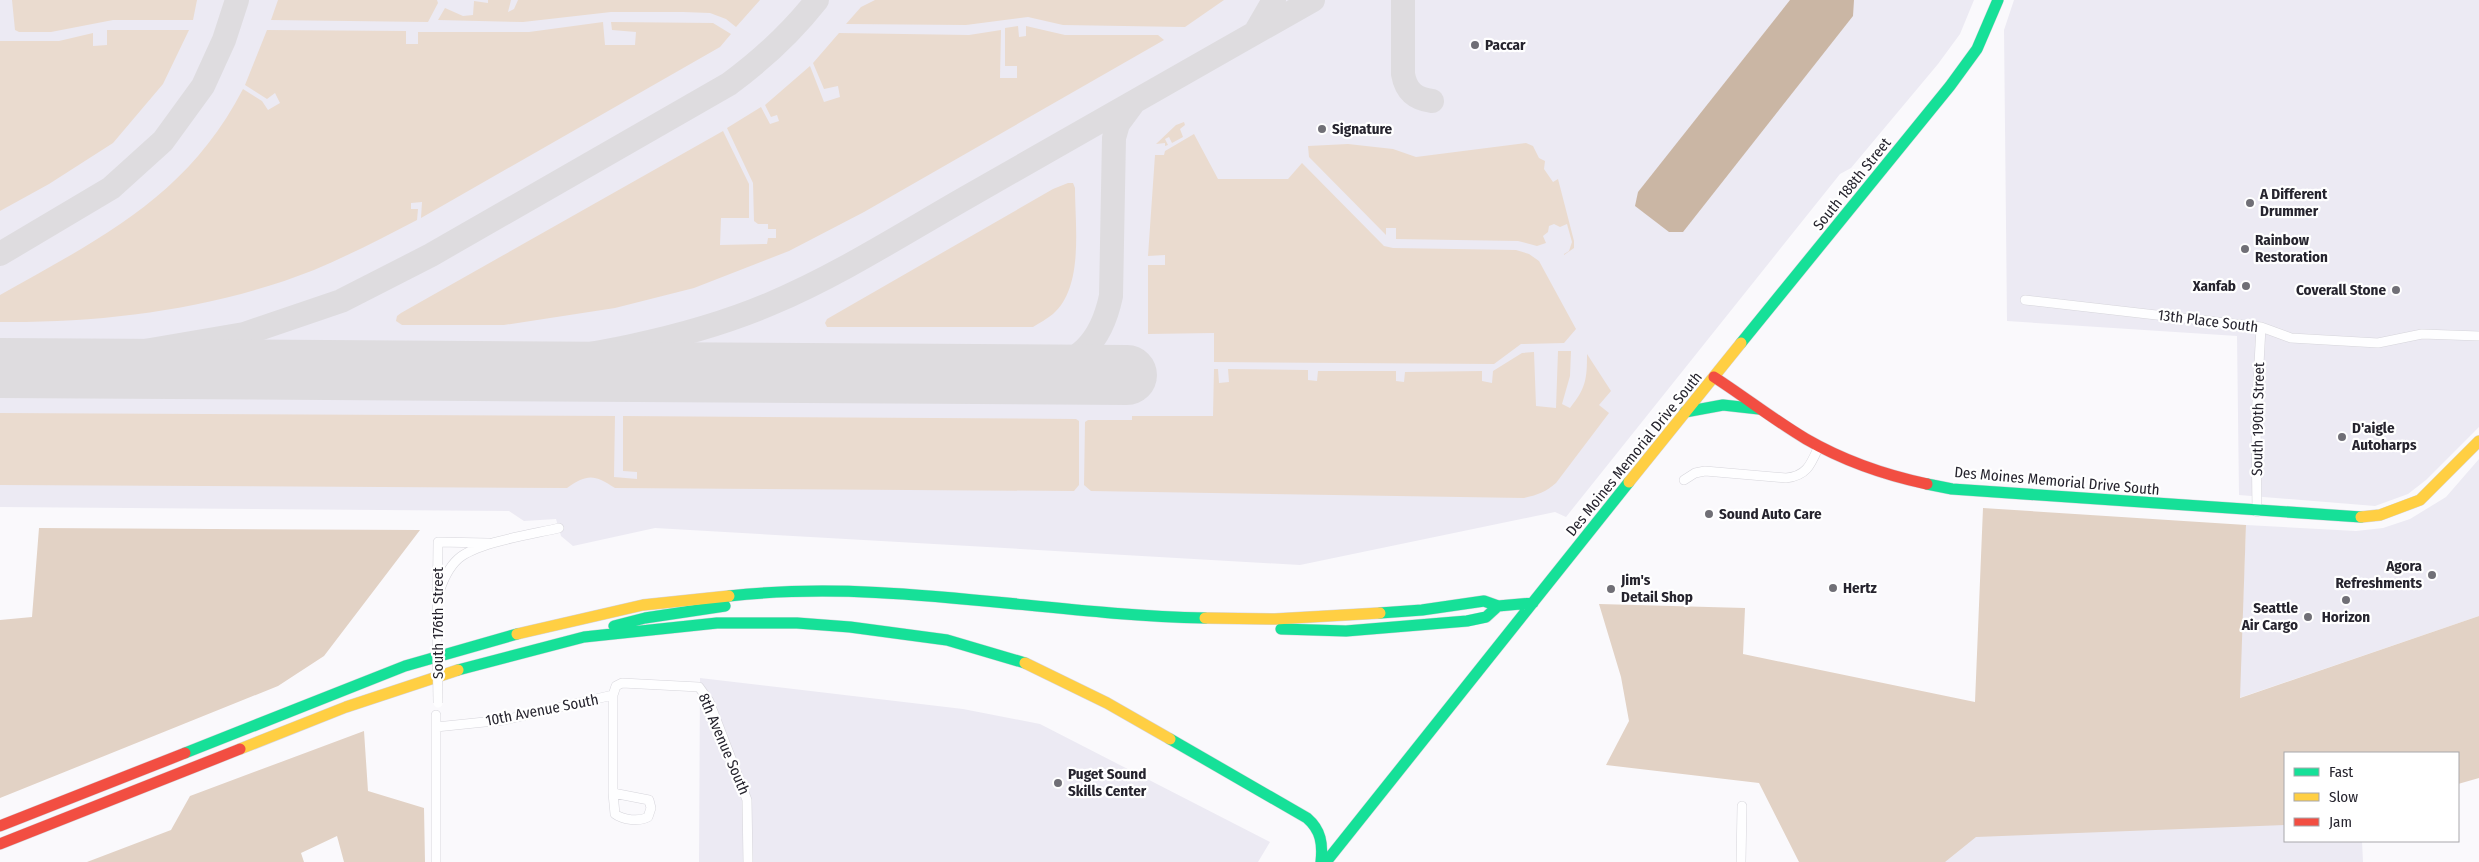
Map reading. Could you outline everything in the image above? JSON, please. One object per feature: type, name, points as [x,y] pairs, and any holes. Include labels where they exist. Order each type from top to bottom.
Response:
[{"type":"main road","name":"South 188th Street","points":[[1714,377],[1950,86],[1977,49],[1998,0]]},
{"type":"main road","name":"Des Moines Memorial Drive South","points":[[1326,862],[1412,757],[1714,377],[1819,446],[1896,476],[1952,489],[2353,518],[2389,512],[2420,500],[2479,441]]},
{"type":"main road","points":[[1686,412],[1723,405],[1764,410]]},
{"type":"main road","points":[[0,826],[405,666],[479,643],[588,615],[685,599],[754,593],[823,591],[916,593],[1072,611],[1151,617],[1240,619],[1362,615],[1450,608],[1484,602],[1498,606],[1533,603]]},
{"type":"main road","points":[[0,844],[354,704],[416,682],[510,655],[584,637],[645,618],[715,607],[798,601],[892,601],[979,608],[1090,622],[1346,631],[1486,618],[1498,606]]},
{"type":"main road","points":[[584,637],[717,623],[797,623],[850,627],[947,640],[988,651],[1028,664],[1084,691],[1301,814],[1312,822],[1319,832],[1322,844],[1321,862]]},
{"type":"street","name":"13th Place South","points":[[2025,300],[2261,327],[2291,338],[2378,343],[2422,334],[2479,336]]},
{"type":"street","name":"South 190th Street","points":[[2256,512],[2256,419],[2261,327]]},
{"type":"street","points":[[1684,480],[1695,473],[1706,471],[1786,478],[1796,477],[1809,469],[1819,446]]},
{"type":"street","points":[[438,596],[443,579],[459,557],[496,542],[559,528]]},
{"type":"street","name":"South 176th Street","points":[[438,703],[438,542],[496,542]]},
{"type":"street","name":"10th Avenue South","points":[[436,727],[504,720],[613,695],[616,686],[622,683],[685,684],[699,687]]},
{"type":"street","name":"8th Avenue South","points":[[699,687],[709,701],[748,800],[748,862]]},
{"type":"street","points":[[613,695],[613,793],[613,807],[615,814],[620,818],[643,819],[648,817],[651,808],[649,800],[613,793]]},
{"type":"street","points":[[436,715],[436,862]]},
{"type":"street","points":[[1742,806],[1742,862]]},
{"type":"shaded area","points":[[0,0],[1974,0],[1960,34],[1938,64],[1851,168],[1840,174],[1566,517],[1555,512],[1300,565],[655,528],[573,546],[561,536],[556,519],[524,521],[509,511],[0,507]]},
{"type":"shaded area","points":[[12,0],[197,0],[193,20],[113,20],[51,32],[19,32],[15,30]]},
{"type":"shaded area","points":[[278,0],[437,0],[438,3],[428,22],[271,20]]},
{"type":"shaded area","points":[[488,0],[511,0],[508,12],[514,9],[518,0],[760,0],[736,27],[726,19],[710,13],[683,12],[611,12],[523,22],[438,20],[445,8],[463,16],[473,15],[474,1],[488,3]]},
{"type":"shaded area","points":[[875,0],[1224,0],[1185,27],[1063,25],[1028,17],[966,25],[846,24],[861,7]]},
{"type":"shaded area","points":[[1790,0],[1854,0],[1853,16],[1683,232],[1669,232],[1635,206],[1638,192]]},
{"type":"shaded area","points":[[2014,0],[2479,0],[2479,427],[2426,480],[2408,494],[2375,506],[2239,495],[2237,336],[2007,321],[2004,30]]},
{"type":"shaded area","points":[[603,22],[605,45],[635,45],[636,32],[612,30],[611,22],[713,23],[731,34],[720,47],[421,218],[422,202],[411,203],[411,209],[418,209],[417,220],[314,270],[238,295],[160,311],[80,320],[0,322],[0,295],[107,233],[168,187],[196,159],[221,127],[243,89],[262,101],[268,110],[280,103],[275,93],[267,99],[245,85],[267,30],[406,31],[406,44],[418,44],[418,32],[529,32]]},
{"type":"shaded area","points":[[1018,26],[1019,37],[1026,36],[1026,26],[1065,35],[1158,35],[1164,40],[864,212],[789,251],[694,288],[615,308],[504,325],[402,325],[396,321],[397,316],[401,313],[723,131],[749,184],[749,218],[721,218],[720,245],[767,244],[768,238],[776,238],[776,229],[768,229],[768,224],[758,224],[754,221],[753,183],[727,128],[761,107],[770,124],[779,121],[777,115],[771,117],[765,105],[810,66],[824,102],[840,97],[838,86],[824,89],[813,63],[839,33],[969,35],[1001,30],[1000,78],[1017,78],[1017,66],[1005,66],[1005,28]]},
{"type":"shaded area","points":[[107,30],[189,30],[163,84],[113,143],[49,184],[0,211],[0,41],[59,41],[93,33],[93,46],[107,45]]},
{"type":"shaded area","points":[[1184,122],[1185,125],[1180,129],[1183,137],[1172,143],[1169,137],[1165,139],[1168,145],[1165,146],[1165,143],[1156,144],[1176,125]]},
{"type":"shaded area","points":[[1194,134],[1218,179],[1288,179],[1302,163],[1384,246],[1393,248],[1516,250],[1529,254],[1539,261],[1576,329],[1564,343],[1521,344],[1494,364],[1214,362],[1214,333],[1148,334],[1148,265],[1165,265],[1165,255],[1148,256],[1155,155],[1164,155],[1165,151]]},
{"type":"shaded area","points":[[1526,143],[1533,146],[1539,158],[1545,161],[1544,169],[1553,182],[1558,179],[1574,241],[1574,248],[1564,255],[1569,251],[1572,242],[1567,224],[1560,227],[1554,224],[1549,226],[1548,232],[1543,236],[1546,243],[1537,246],[1518,241],[1396,239],[1396,228],[1386,228],[1386,235],[1309,157],[1308,146],[1348,144],[1393,149],[1416,157]]},
{"type":"shaded area","points":[[1073,183],[1075,188],[1076,255],[1074,272],[1070,288],[1063,302],[1053,314],[1033,327],[827,327],[825,323],[827,319],[1053,189]]},
{"type":"shaded area","points":[[1558,351],[1571,351],[1570,376],[1562,404],[1570,408],[1582,389],[1587,370],[1587,354],[1611,391],[1599,405],[1609,413],[1556,483],[1545,491],[1533,496],[1524,498],[1091,491],[1084,485],[1085,422],[1088,420],[1132,420],[1132,416],[1213,416],[1214,369],[1218,369],[1219,383],[1229,382],[1228,369],[1308,370],[1308,380],[1317,381],[1318,371],[1396,371],[1396,381],[1404,382],[1405,372],[1482,371],[1482,381],[1492,383],[1493,371],[1522,353],[1534,352],[1536,406],[1556,408]]},
{"type":"shaded area","points":[[0,413],[615,416],[614,477],[637,479],[637,472],[623,471],[623,416],[1076,419],[1079,421],[1079,485],[1074,491],[615,488],[597,478],[586,478],[567,488],[0,485]]},
{"type":"shaded area","points":[[2479,459],[2479,616],[2239,698],[2246,525],[2356,531],[2383,528],[2410,519],[2446,497]]},
{"type":"shaded area","points":[[1983,508],[2246,525],[2240,698],[2479,616],[2479,778],[2459,784],[2459,752],[2284,752],[2284,825],[1976,837],[1945,862],[1799,862],[1759,783],[1606,765],[1629,721],[1621,677],[1599,604],[1745,608],[1743,654],[1975,702]]},
{"type":"shaded area","points":[[39,528],[420,530],[324,656],[278,686],[0,798],[0,620],[32,617]]},
{"type":"shaded area","points":[[700,678],[963,709],[1040,724],[1270,842],[1258,862],[699,862]]},
{"type":"shaded area","points":[[364,731],[368,791],[424,808],[425,862],[344,862],[337,836],[301,853],[304,862],[87,862],[171,830],[190,796]]},
{"type":"shaded area","points":[[2284,815],[2284,842],[2362,842],[2363,862],[1921,862],[1962,830]]},
{"type":"taxiway","points":[[0,254],[111,188],[163,141],[203,86],[224,40],[237,0]]},
{"type":"taxiway","points":[[6,368],[127,354],[244,334],[341,301],[431,255],[729,84],[776,45],[817,0]]},
{"type":"taxiway","points":[[1256,31],[1274,0]]},
{"type":"taxiway","points":[[484,370],[557,360],[665,338],[701,329],[736,317],[796,293],[871,253],[1313,0]]},
{"type":"taxiway","points":[[1403,0],[1404,80],[1412,93],[1432,101]]},
{"type":"taxiway","points":[[1032,373],[1063,364],[1085,349],[1094,339],[1107,312],[1111,296],[1114,138],[1118,124],[1132,105]]},
{"type":"runway","points":[[0,368],[1127,375]]},
{"type":"traffic: fast","points":[[1741,343],[1950,86],[1977,49],[1998,0]]},
{"type":"traffic: fast","points":[[1685,412],[1723,405],[1759,409]]},
{"type":"traffic: fast","points":[[1326,862],[1629,482]]},
{"type":"traffic: fast","points":[[1927,484],[1952,489],[2361,517]]},
{"type":"traffic: fast","points":[[729,596],[848,591],[908,594],[1086,611],[1205,618]]},
{"type":"traffic: fast","points":[[1380,613],[1422,610],[1484,601],[1498,606],[1533,603]]},
{"type":"traffic: fast","points":[[614,626],[645,618],[725,606]]},
{"type":"traffic: fast","points":[[1281,629],[1346,631],[1467,621],[1486,617],[1498,606]]},
{"type":"traffic: fast","points":[[458,670],[584,637],[717,623],[797,623],[850,627],[947,640],[1025,663]]},
{"type":"traffic: fast","points":[[185,753],[405,666],[517,634]]},
{"type":"traffic: fast","points":[[1170,739],[1307,818],[1315,827],[1320,838],[1322,849],[1321,862]]},
{"type":"traffic: slow","points":[[1629,482],[1741,343]]},
{"type":"traffic: slow","points":[[2361,517],[2380,515],[2420,500],[2479,441]]},
{"type":"traffic: slow","points":[[517,634],[643,605],[729,596]]},
{"type":"traffic: slow","points":[[1205,618],[1275,619],[1380,613]]},
{"type":"traffic: slow","points":[[1025,663],[1107,703],[1170,739]]},
{"type":"traffic: slow","points":[[240,749],[346,707],[458,670]]},
{"type":"traffic: jam","points":[[1714,377],[1782,424],[1820,447],[1865,466],[1927,484]]},
{"type":"traffic: jam","points":[[0,844],[240,749]]},
{"type":"traffic: jam","points":[[0,826],[185,753]]},
{"type":"place","name":"Paccar","points":[[1475,45]]},
{"type":"place","name":"Signature","points":[[1322,129]]},
{"type":"place","name":"A Different Drummer","points":[[2250,203]]},
{"type":"place","name":"Rainbow Restoration","points":[[2245,249]]},
{"type":"place","name":"Xanfab","points":[[2246,286]]},
{"type":"place","name":"Coverall Stone","points":[[2396,290]]},
{"type":"place","name":"D'aigle Autoharps","points":[[2342,437]]},
{"type":"place","name":"Sound Auto Care","points":[[1709,514]]},
{"type":"place","name":"Agora Refreshments","points":[[2432,575]]},
{"type":"place","name":"Hertz","points":[[1833,588]]},
{"type":"place","name":"Jim's Detail Shop","points":[[1611,589]]},
{"type":"place","name":"Horizon","points":[[2346,600]]},
{"type":"place","name":"Seattle Air Cargo","points":[[2308,617]]},
{"type":"place","name":"Puget Sound Skills Center","points":[[1058,783]]}]
